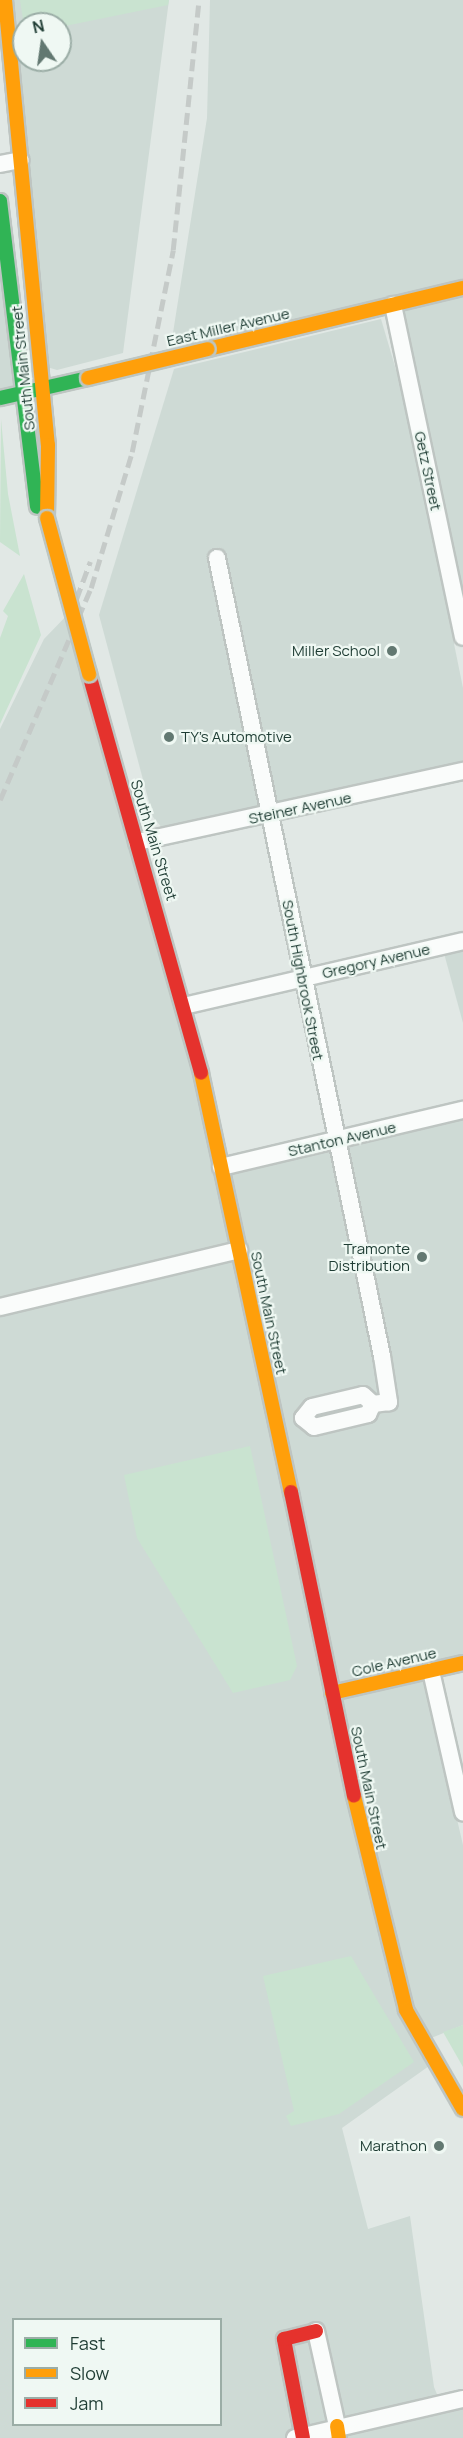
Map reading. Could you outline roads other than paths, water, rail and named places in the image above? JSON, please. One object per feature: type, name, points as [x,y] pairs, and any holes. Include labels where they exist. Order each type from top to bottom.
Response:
[{"type":"main road","name":"South Main Street","points":[[5,0],[48,445],[46,518],[184,1006],[239,1250],[332,1693],[406,2010],[463,2109]]},
{"type":"main road","name":"South Main Street","points":[[0,201],[35,505],[46,518]]},
{"type":"main road","name":"East Miller Avenue","points":[[0,398],[463,288]]},
{"type":"main road","name":"Cole Avenue","points":[[332,1693],[463,1663]]},
{"type":"main road","points":[[300,2437],[284,2339],[316,2331]]},
{"type":"street","points":[[0,164],[21,159]]},
{"type":"street","name":"Getz Street","points":[[393,305],[463,637]]},
{"type":"street","name":"South Highbrook Street","points":[[217,558],[335,1141],[381,1403],[368,1414],[314,1427],[303,1418],[275,1425]]},
{"type":"street","name":"Steiner Avenue","points":[[137,842],[463,771]]},
{"type":"street","name":"Gregory Avenue","points":[[184,1006],[463,941]]},
{"type":"street","name":"Stanton Avenue","points":[[221,1167],[463,1110]]},
{"type":"street","points":[[0,1307],[239,1250]]},
{"type":"street","points":[[431,1671],[463,1812]]},
{"type":"street","points":[[316,2331],[338,2432]]},
{"type":"street","points":[[300,2437],[338,2432],[463,2399]]},
{"type":"railway","points":[[0,800],[91,588],[132,452],[173,250],[199,0]]},
{"type":"railway","points":[[70,616],[90,562]]},
{"type":"place","name":"Miller School","points":[[392,651]]},
{"type":"place","name":"TY's Automotive","points":[[169,737]]},
{"type":"place","name":"Tramonte Distribution","points":[[422,1257]]},
{"type":"place","name":"Marathon","points":[[439,2146]]}]
